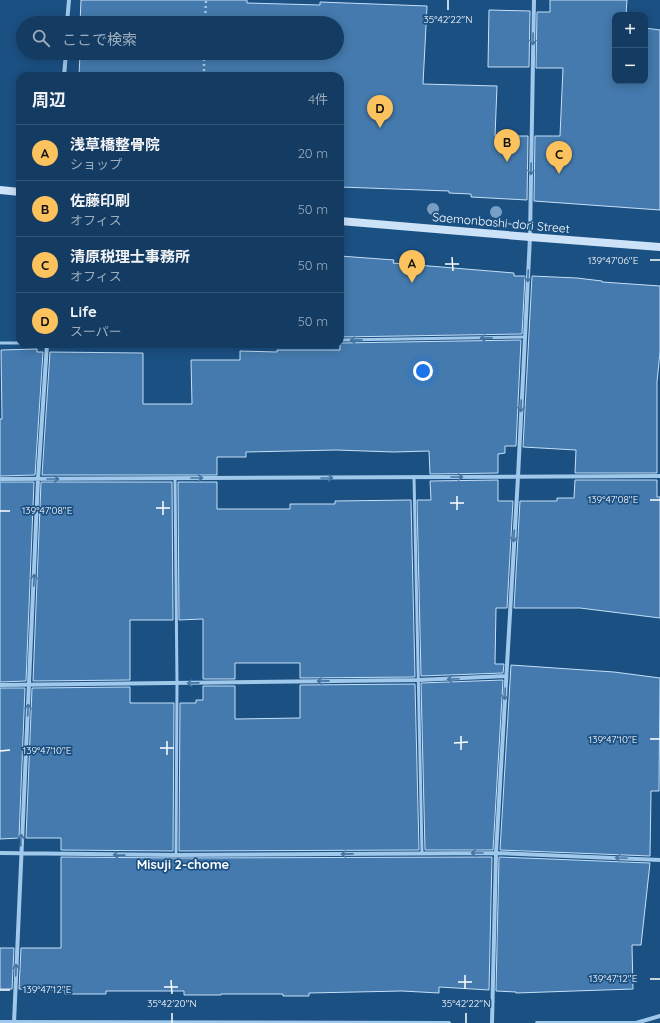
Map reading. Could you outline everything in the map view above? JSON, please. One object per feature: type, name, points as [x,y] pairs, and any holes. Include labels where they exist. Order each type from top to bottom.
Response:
[{"type":"street","points":[[68,16],[69,0]]},
{"type":"street","points":[[492,1023],[496,853],[518,477],[530,237],[534,0]]},
{"type":"street","points":[[64,72],[65,60]]},
{"type":"street","points":[[0,190],[16,192]]},
{"type":"street","name":"Saemonbashi-dori Street","points":[[344,221],[660,247]]},
{"type":"street","points":[[14,1023],[38,479],[47,348]]},
{"type":"street","points":[[0,479],[660,476]]},
{"type":"street","points":[[0,685],[418,680],[506,676]]},
{"type":"street","points":[[0,853],[176,855],[496,853],[660,860]]},
{"type":"street","points":[[537,1023],[636,1023],[660,1016]]},
{"type":"street","points":[[0,1022],[448,1023]]},
{"type":"lane","points":[[344,340],[524,338]]},
{"type":"lane","points":[[0,343],[16,343]]},
{"type":"lane","points":[[414,477],[422,853]]},
{"type":"lane","points":[[176,478],[176,855]]},
{"type":"path","points":[[205,16],[206,0]]},
{"type":"path","points":[[204,60],[204,72]]},
{"type":"building","points":[[81,0],[247,0],[247,3],[320,5],[320,2],[427,6],[423,84],[497,86],[495,136],[528,136],[527,200],[471,197],[471,194],[449,193],[449,191],[344,187],[344,72],[79,72],[80,60],[344,60],[344,16],[80,16]]},
{"type":"building","points":[[550,0],[627,0],[626,12],[612,12],[612,84],[648,84],[648,28],[660,30],[660,210],[534,201],[535,136],[560,136],[563,68],[536,68],[537,12],[550,12]]},
{"type":"building","points":[[489,10],[530,11],[529,67],[488,67]]},
{"type":"building","points":[[344,256],[394,260],[393,263],[514,273],[514,276],[525,276],[522,334],[344,337]]},
{"type":"building","points":[[532,276],[577,278],[602,282],[660,286],[660,352],[657,382],[657,473],[575,473],[576,450],[523,447]]},
{"type":"building","points":[[521,340],[516,446],[505,446],[505,453],[498,454],[498,473],[430,474],[429,451],[394,452],[336,450],[246,452],[246,457],[217,457],[217,475],[42,475],[50,352],[143,353],[143,404],[192,404],[191,360],[240,360],[240,351],[277,352],[277,350],[340,350],[340,348],[344,348],[344,343]]},
{"type":"building","points":[[37,349],[37,352],[43,352],[35,475],[0,476],[0,419],[2,419],[1,350]]},
{"type":"building","points":[[498,480],[498,501],[513,501],[507,608],[496,608],[495,664],[504,664],[503,673],[421,676],[417,500],[431,500],[430,481]]},
{"type":"building","points":[[575,480],[657,480],[657,497],[660,497],[660,618],[580,608],[514,608],[520,501],[557,501],[557,498],[574,498]]},
{"type":"building","points":[[0,482],[34,482],[26,681],[0,682]]},
{"type":"building","points":[[41,482],[172,482],[173,620],[130,620],[130,680],[33,681]]},
{"type":"building","points":[[178,482],[217,482],[217,509],[290,509],[290,504],[335,504],[335,501],[411,500],[415,677],[300,678],[300,663],[235,663],[235,679],[203,679],[203,619],[179,620]]},
{"type":"building","points":[[511,665],[614,672],[660,678],[659,791],[651,791],[650,856],[500,850]]},
{"type":"building","points":[[503,680],[493,850],[425,850],[421,683]]},
{"type":"building","points":[[415,684],[419,850],[179,851],[180,703],[196,703],[196,700],[203,700],[203,686],[235,686],[235,719],[300,718],[300,685]]},
{"type":"building","points":[[130,687],[130,703],[174,703],[173,851],[61,850],[61,838],[26,838],[32,688]]},
{"type":"building","points":[[0,688],[25,688],[19,838],[0,839]]},
{"type":"building","points":[[61,857],[492,857],[489,990],[439,987],[439,993],[402,991],[309,993],[309,996],[283,996],[283,994],[184,995],[184,991],[106,991],[106,994],[65,994],[65,990],[19,989],[21,948],[61,948]]},
{"type":"building","points":[[499,857],[650,863],[641,945],[632,945],[633,989],[516,993],[496,991]]},
{"type":"building","points":[[0,948],[14,948],[12,989],[0,989]]},
{"type":"place","name":"Life","points":[[380,128]]},
{"type":"place","name":"佐藤印刷","points":[[507,162]]},
{"type":"place","name":"清原税理士事務所","points":[[559,174]]},
{"type":"place","name":"浅草橋整骨院","points":[[412,283]]},
{"type":"district","name":"Misuji 2-chome","points":[[183,864]]}]
